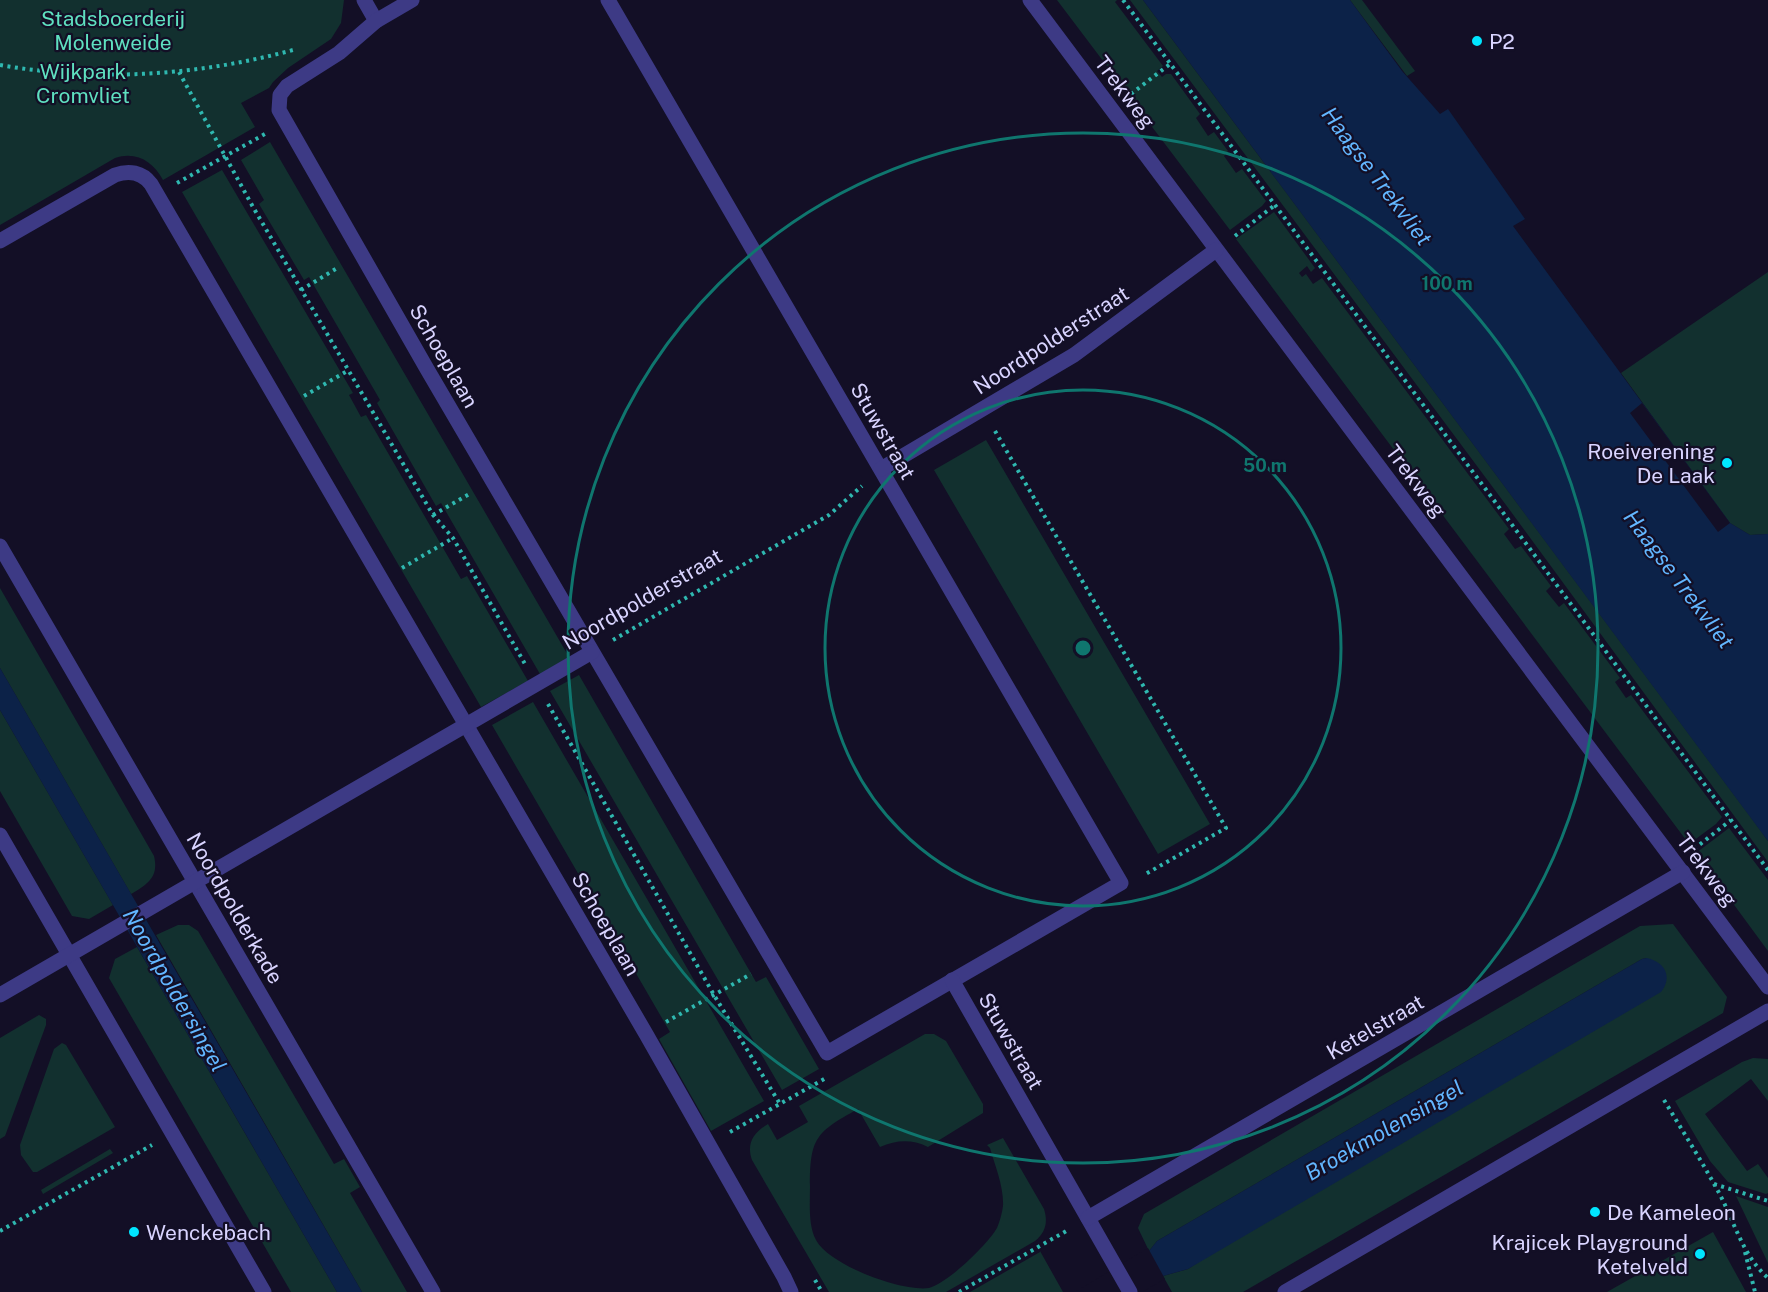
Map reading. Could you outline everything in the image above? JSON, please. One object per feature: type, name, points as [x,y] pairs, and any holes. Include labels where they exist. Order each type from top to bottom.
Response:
[{"type":"street","points":[[364,0],[376,21],[412,0]]},
{"type":"street","name":"Stuwstraat","points":[[608,0],[1121,884],[952,980],[1130,1292]]},
{"type":"street","name":"Trekweg","points":[[1030,0],[1768,987]]},
{"type":"street","name":"Schoeplaan","points":[[376,21],[343,50],[284,89],[280,95],[279,106],[285,122],[827,1053]]},
{"type":"street","name":"Schoeplaan","points":[[0,241],[109,178],[131,172],[146,177],[159,195],[646,1034],[791,1292]]},
{"type":"street","name":"Noordpolderstraat","points":[[881,469],[1085,348],[1216,250]]},
{"type":"street","name":"Noordpolderkade","points":[[0,546],[433,1292]]},
{"type":"street","name":"Noordpolderstraat","points":[[0,995],[592,652]]},
{"type":"street","points":[[0,835],[264,1292]]},
{"type":"street","name":"Ketelstraat","points":[[1088,1218],[1683,872]]},
{"type":"street","points":[[827,1053],[952,980]]},
{"type":"street","points":[[1285,1292],[1768,1011]]},
{"type":"path","points":[[1123,0],[1768,870]]},
{"type":"path","points":[[0,65],[105,76],[179,72],[252,60],[296,49]]},
{"type":"path","points":[[1111,108],[1170,64]]},
{"type":"path","points":[[179,72],[301,290],[433,515],[453,538],[714,995],[780,1104]]},
{"type":"path","points":[[159,195],[285,122]]},
{"type":"path","points":[[1216,250],[1275,205]]},
{"type":"path","points":[[301,290],[361,254]]},
{"type":"path","points":[[283,409],[349,370]]},
{"type":"path","points":[[983,410],[1226,828],[1123,887],[1121,884]]},
{"type":"path","name":"Noordpolderstraat","points":[[592,652],[829,516],[881,469]]},
{"type":"path","points":[[433,515],[492,480]]},
{"type":"path","points":[[381,580],[453,538]]},
{"type":"path","points":[[1683,872],[1694,847],[1731,820]]},
{"type":"path","points":[[646,1034],[772,962]]},
{"type":"path","points":[[709,1144],[827,1077],[827,1053]]},
{"type":"path","points":[[1652,1078],[1713,1183],[1744,1248],[1757,1268],[1768,1278]]},
{"type":"path","points":[[0,1231],[173,1133]]},
{"type":"path","points":[[1713,1183],[1768,1201]]},
{"type":"path","points":[[959,1292],[1088,1218]]},
{"type":"path","points":[[1744,1248],[1755,1292]]},
{"type":"green space","name":"Wijkpark Cromvliet","points":[[0,0],[344,0],[341,23],[331,39],[288,68],[269,88],[241,103],[255,127],[163,180],[144,160],[130,156],[115,158],[0,225]]},
{"type":"green space","points":[[1057,0],[1117,0],[1115,2],[1163,66],[1157,71],[1162,77],[1171,74],[1200,114],[1196,118],[1208,136],[1214,132],[1228,151],[1224,156],[1236,173],[1242,169],[1266,201],[1262,206],[1230,230],[1131,99],[1136,95],[1132,90],[1128,94]]},
{"type":"green space","points":[[1130,0],[1143,0],[1761,831],[1768,841],[1768,862],[1509,509]]},
{"type":"green space","points":[[1350,0],[1362,0],[1415,71],[1407,76]]},
{"type":"green space","points":[[270,142],[569,657],[540,674],[441,503],[436,506],[377,403],[380,400],[309,277],[304,280],[259,204],[264,200],[241,160]]},
{"type":"green space","points":[[222,170],[353,393],[349,395],[361,417],[366,415],[461,579],[467,576],[528,681],[481,707],[182,192]]},
{"type":"green space","points":[[1274,212],[1315,268],[1311,272],[1307,266],[1299,273],[1302,277],[1306,274],[1313,284],[1322,278],[1509,529],[1504,534],[1515,549],[1521,546],[1551,586],[1546,591],[1559,607],[1564,603],[1620,678],[1615,682],[1626,698],[1631,695],[1722,817],[1689,844],[1236,239]]},
{"type":"green space","name":"Roeiverening De Laak","points":[[1768,272],[1768,534],[1750,535],[1730,523],[1621,373]]},
{"type":"green space","points":[[986,440],[1210,824],[1158,854],[934,470]]},
{"type":"green space","points":[[0,588],[154,856],[155,869],[151,879],[131,894],[0,668]]},
{"type":"green space","points":[[579,675],[756,982],[766,977],[819,1069],[782,1090],[550,691]]},
{"type":"green space","points":[[533,702],[764,1101],[711,1131],[659,1039],[670,1032],[492,725]]},
{"type":"green space","points":[[0,710],[113,905],[89,919],[72,916],[0,791]]},
{"type":"green space","points":[[1729,828],[1768,880],[1768,951],[1696,853]]},
{"type":"green space","points":[[1673,924],[1727,997],[1723,1013],[1243,1292],[1172,1292],[1163,1276],[1188,1269],[1647,958],[1157,1241],[1149,1251],[1138,1228],[1144,1214],[1640,926]]},
{"type":"green space","points":[[178,925],[189,925],[198,931],[334,1164],[344,1159],[360,1187],[350,1193],[407,1292],[362,1292],[156,935]]},
{"type":"green space","points":[[137,947],[337,1292],[291,1292],[109,978],[115,959]]},
{"type":"green space","points":[[39,1015],[46,1019],[46,1025],[5,1136],[0,1139],[0,1038]]},
{"type":"green space","points":[[925,1034],[934,1034],[946,1041],[983,1104],[983,1113],[928,1147],[904,1141],[880,1147],[858,1109],[833,1124],[818,1138],[810,1170],[810,1214],[816,1240],[835,1259],[867,1275],[902,1286],[929,1288],[937,1285],[985,1244],[997,1228],[1003,1206],[1002,1191],[990,1148],[987,1145],[1003,1138],[1044,1209],[1046,1222],[1044,1230],[1035,1241],[946,1292],[829,1292],[752,1160],[750,1148],[752,1139],[768,1124],[777,1140],[808,1122],[799,1106]]},
{"type":"green space","points":[[62,1043],[66,1045],[115,1127],[37,1172],[33,1172],[21,1155],[20,1145],[54,1049]]},
{"type":"green space","points":[[1753,1058],[1768,1059],[1768,1101],[1751,1079],[1705,1114],[1747,1171],[1758,1164],[1768,1178],[1768,1193],[1766,1194],[1728,1182],[1710,1161],[1675,1101],[1742,1062]]},
{"type":"green space","points":[[110,1149],[113,1153],[43,1194],[41,1190]]},
{"type":"green space","points":[[1736,1196],[1768,1207],[1768,1263]]},
{"type":"green space","name":"Krajicek Playground Ketelveld","points":[[1713,1232],[1746,1292],[1607,1292]]},
{"type":"green space","points":[[1040,1252],[1063,1292],[970,1292]]},
{"type":"water","name":"Haagse Trekvliet","points":[[1143,0],[1350,0],[1402,71],[1440,114],[1448,109],[1525,219],[1513,226],[1730,523],[1750,535],[1768,534],[1768,841]]},
{"type":"water","name":"Noordpoldersingel","points":[[0,668],[362,1292],[337,1292],[0,710]]},
{"type":"water","name":"Broekmolensingel","points":[[1647,958],[1658,963],[1665,971],[1667,976],[1661,992],[1188,1269],[1078,1292],[1149,1251],[1157,1241]]},
{"type":"pier","points":[[1642,403],[1730,523],[1718,532],[1630,413]]},
{"type":"pier","points":[[1148,1248],[1165,1279],[1142,1292],[1075,1292]]},
{"type":"place","name":"P2","points":[[1477,41]]},
{"type":"place","name":"Roeiverening De Laak","points":[[1727,463]]},
{"type":"place","name":"De Kameleon","points":[[1595,1212]]},
{"type":"place","name":"Wenckebach","points":[[134,1232]]},
{"type":"place","name":"Krajicek Playground Ketelveld","points":[[1700,1254]]},
{"type":"park label","name":"Stadsboerderij Molenweide","points":[[113,30]]}]
